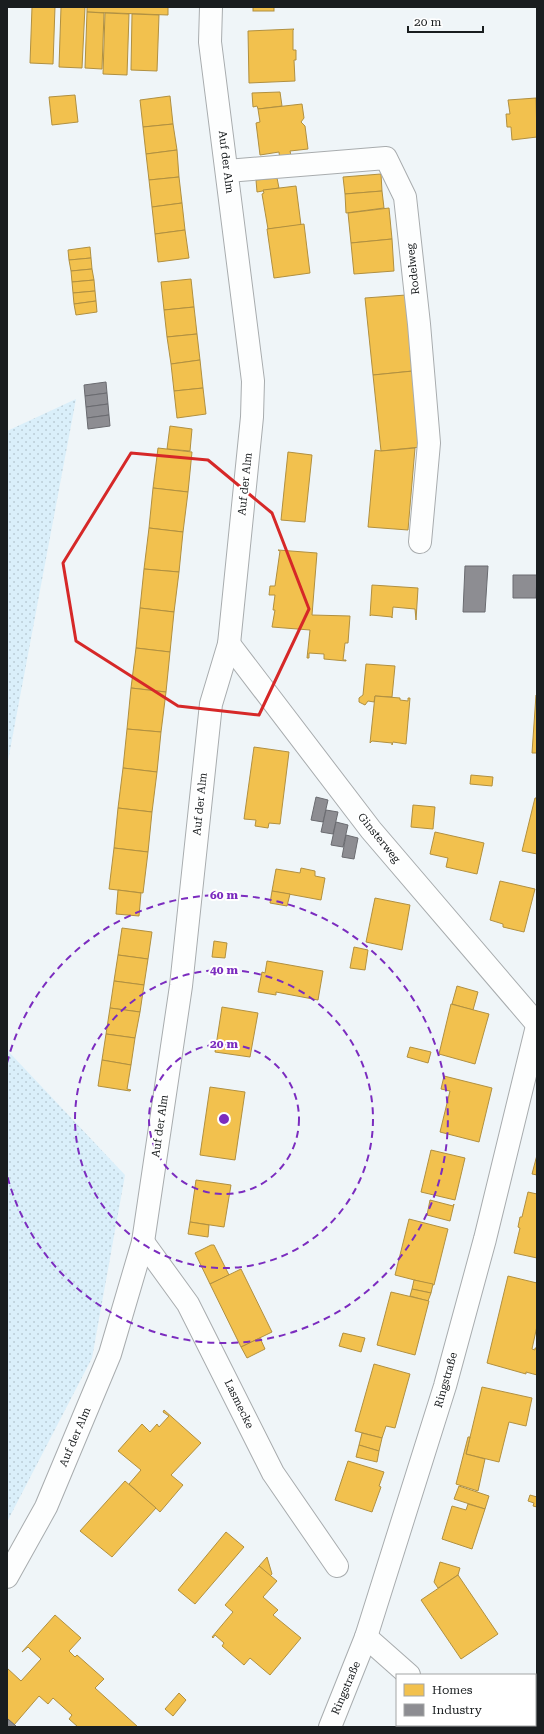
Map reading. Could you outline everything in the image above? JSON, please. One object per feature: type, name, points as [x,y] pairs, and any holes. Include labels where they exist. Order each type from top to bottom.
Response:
[{"type":"street","name":"Auf der Alm","points":[[7,1577],[46,1507],[110,1354],[143,1242],[181,986],[211,704],[229,644],[252,417],[252,381],[210,42],[211,7]]},
{"type":"street","name":"Rodelweg","points":[[227,171],[386,158],[405,198],[419,324],[428,443],[420,542]]},
{"type":"street","name":"Ginsterweg","points":[[229,644],[371,830],[537,1025]]},
{"type":"street","name":"Ringstraße","points":[[330,1727],[366,1637],[445,1386],[485,1239],[537,1025]]},
{"type":"street","name":"Lasmecke","points":[[143,1242],[188,1304],[273,1473],[337,1566]]},
{"type":"street","points":[[366,1637],[408,1674]]},
{"type":"highlighted area","points":[[131,453],[208,460],[272,513],[309,609],[259,715],[178,706],[76,641],[63,563]]},
{"type":"shaded area","points":[[76,399],[7,766],[7,431]]},
{"type":"shaded area","points":[[7,1050],[125,1175],[92,1358],[7,1522]]},
{"type":"building: Homes","points":[[32,7],[55,7],[53,64],[30,63]]},
{"type":"building: Homes","points":[[61,7],[85,7],[82,68],[59,67]]},
{"type":"building: Homes","points":[[87,7],[168,7],[168,15],[87,12]]},
{"type":"building: Homes","points":[[253,7],[274,7],[274,11],[253,11]]},
{"type":"building: Homes","points":[[87,12],[104,13],[102,69],[85,68]]},
{"type":"building: Homes","points":[[105,13],[129,14],[127,75],[103,74]]},
{"type":"building: Homes","points":[[132,14],[159,15],[157,71],[131,70]]},
{"type":"building: Homes","points":[[294,29],[293,50],[296,50],[296,60],[294,60],[295,81],[249,83],[248,31]]},
{"type":"building: Homes","points":[[280,92],[282,106],[258,109],[257,106],[253,107],[252,93]]},
{"type":"building: Homes","points":[[75,95],[78,122],[52,125],[49,97]]},
{"type":"building: Homes","points":[[170,96],[173,124],[143,127],[140,100]]},
{"type":"building: Homes","points":[[536,98],[537,137],[512,140],[511,127],[507,127],[506,114],[510,114],[508,100]]},
{"type":"building: Homes","points":[[302,104],[304,118],[301,122],[305,126],[308,149],[290,151],[292,160],[280,161],[279,152],[260,155],[256,123],[260,122],[258,109]]},
{"type":"building: Homes","points":[[173,124],[177,150],[146,154],[143,127]]},
{"type":"building: Homes","points":[[177,150],[179,177],[149,180],[146,154]]},
{"type":"building: Homes","points":[[381,174],[382,191],[345,194],[343,177]]},
{"type":"building: Homes","points":[[179,177],[182,203],[152,207],[149,180]]},
{"type":"building: Homes","points":[[277,178],[279,188],[257,192],[256,180]]},
{"type":"building: Homes","points":[[296,186],[301,225],[268,229],[262,194],[264,193],[263,190]]},
{"type":"building: Homes","points":[[382,191],[384,208],[346,213],[345,194]]},
{"type":"building: Homes","points":[[182,203],[185,230],[155,234],[152,207]]},
{"type":"building: Homes","points":[[389,208],[392,239],[351,243],[348,213]]},
{"type":"building: Homes","points":[[304,224],[310,273],[274,278],[267,229]]},
{"type":"building: Homes","points":[[185,230],[189,258],[158,262],[155,234]]},
{"type":"building: Homes","points":[[392,239],[394,271],[354,274],[351,243]]},
{"type":"building: Homes","points":[[90,247],[91,258],[69,260],[68,250]]},
{"type":"building: Homes","points":[[91,258],[92,269],[71,271],[69,260]]},
{"type":"building: Homes","points":[[92,269],[94,280],[72,282],[71,271]]},
{"type":"building: Homes","points":[[191,279],[194,307],[164,310],[161,282]]},
{"type":"building: Homes","points":[[94,280],[95,291],[73,293],[72,282]]},
{"type":"building: Homes","points":[[95,291],[96,301],[74,304],[73,293]]},
{"type":"building: Homes","points":[[406,295],[413,371],[373,375],[365,298]]},
{"type":"building: Homes","points":[[96,301],[97,312],[76,315],[74,304]]},
{"type":"building: Homes","points":[[194,307],[197,334],[167,337],[164,310]]},
{"type":"building: Homes","points":[[197,334],[200,360],[171,364],[167,337]]},
{"type":"building: Homes","points":[[200,360],[203,388],[174,391],[171,364]]},
{"type":"building: Homes","points":[[413,371],[421,447],[381,451],[373,375]]},
{"type":"building: Homes","points":[[203,388],[206,414],[177,418],[174,391]]},
{"type":"building: Homes","points":[[170,426],[192,429],[190,451],[167,449]]},
{"type":"building: Homes","points":[[158,448],[192,452],[188,492],[153,488]]},
{"type":"building: Homes","points":[[415,448],[408,530],[368,527],[375,450],[381,451]]},
{"type":"building: Homes","points":[[288,452],[312,455],[305,522],[281,520]]},
{"type":"building: Homes","points":[[153,488],[188,492],[183,532],[149,528]]},
{"type":"building: Homes","points":[[149,528],[183,532],[179,572],[144,569]]},
{"type":"building: Homes","points":[[278,550],[317,553],[312,615],[350,616],[348,643],[345,643],[343,660],[346,661],[324,659],[324,654],[309,653],[309,658],[307,658],[310,630],[272,627],[275,610],[273,610],[275,595],[269,595],[270,586],[275,586],[280,551]]},
{"type":"building: Homes","points":[[144,569],[179,572],[174,612],[140,608]]},
{"type":"building: Homes","points":[[372,585],[418,588],[416,620],[415,609],[393,607],[392,618],[370,616]]},
{"type":"building: Homes","points":[[140,608],[174,612],[170,652],[136,648]]},
{"type":"building: Homes","points":[[136,648],[170,652],[166,692],[131,688]]},
{"type":"building: Homes","points":[[366,664],[395,666],[392,697],[375,696],[374,702],[368,701],[365,705],[359,702],[359,698],[363,695]]},
{"type":"building: Homes","points":[[131,688],[166,692],[161,732],[127,729]]},
{"type":"building: Homes","points":[[536,695],[537,753],[532,753]]},
{"type":"building: Homes","points":[[375,696],[400,698],[400,700],[408,701],[408,698],[410,698],[406,744],[393,742],[392,745],[392,743],[372,741],[370,743]]},
{"type":"building: Homes","points":[[127,729],[161,732],[157,772],[123,768]]},
{"type":"building: Homes","points":[[254,747],[289,752],[280,824],[269,823],[268,828],[255,826],[256,820],[244,819]]},
{"type":"building: Homes","points":[[123,768],[157,772],[152,812],[118,808]]},
{"type":"building: Homes","points":[[471,775],[493,777],[492,786],[470,784]]},
{"type":"building: Homes","points":[[535,798],[537,798],[537,854],[522,851]]},
{"type":"building: Homes","points":[[413,805],[435,807],[433,829],[411,827]]},
{"type":"building: Homes","points":[[118,808],[152,812],[148,852],[114,848]]},
{"type":"building: Homes","points":[[435,832],[484,843],[477,874],[446,867],[448,858],[430,854]]},
{"type":"building: Homes","points":[[114,848],[148,852],[143,893],[109,889]]},
{"type":"building: Homes","points":[[301,868],[315,871],[315,876],[325,878],[321,900],[272,891],[276,869],[300,873]]},
{"type":"building: Homes","points":[[500,881],[535,889],[524,932],[503,927],[503,924],[490,920]]},
{"type":"building: Homes","points":[[118,890],[141,893],[139,916],[116,914]]},
{"type":"building: Homes","points":[[272,891],[290,894],[287,906],[270,903]]},
{"type":"building: Homes","points":[[375,898],[410,905],[402,950],[366,942]]},
{"type":"building: Homes","points":[[122,928],[152,932],[148,959],[118,955]]},
{"type":"building: Homes","points":[[214,941],[227,943],[225,958],[212,957]]},
{"type":"building: Homes","points":[[354,947],[368,950],[365,970],[350,968]]},
{"type":"building: Homes","points":[[118,955],[148,959],[144,985],[114,981]]},
{"type":"building: Homes","points":[[267,961],[323,971],[318,1000],[276,992],[276,995],[258,992],[262,972],[265,973]]},
{"type":"building: Homes","points":[[114,981],[144,985],[140,1012],[110,1008]]},
{"type":"building: Homes","points":[[457,986],[478,992],[473,1010],[452,1004]]},
{"type":"building: Homes","points":[[451,1004],[489,1014],[475,1064],[439,1054]]},
{"type":"building: Homes","points":[[222,1007],[258,1013],[250,1057],[215,1052]]},
{"type":"building: Homes","points":[[110,1008],[140,1012],[135,1038],[106,1034]]},
{"type":"building: Homes","points":[[106,1034],[135,1038],[131,1065],[102,1060]]},
{"type":"building: Homes","points":[[410,1047],[431,1052],[428,1063],[407,1057]]},
{"type":"building: Homes","points":[[102,1060],[131,1065],[127,1089],[131,1090],[130,1091],[98,1086]]},
{"type":"building: Homes","points":[[444,1076],[492,1088],[479,1142],[440,1132],[450,1091],[441,1089]]},
{"type":"building: Homes","points":[[210,1087],[245,1092],[235,1160],[200,1155]]},
{"type":"building: Homes","points":[[431,1150],[465,1158],[455,1200],[421,1192]]},
{"type":"building: Homes","points":[[537,1155],[537,1175],[532,1174]]},
{"type":"building: Homes","points":[[196,1180],[231,1185],[224,1227],[190,1222]]},
{"type":"building: Homes","points":[[528,1192],[537,1194],[537,1258],[514,1253],[520,1228],[518,1227],[520,1217],[522,1217]]},
{"type":"building: Homes","points":[[430,1200],[453,1206],[454,1204],[450,1221],[427,1215]]},
{"type":"building: Homes","points":[[409,1219],[448,1229],[434,1285],[395,1275]]},
{"type":"building: Homes","points":[[190,1222],[209,1225],[208,1237],[188,1234]]},
{"type":"building: Homes","points":[[214,1245],[229,1275],[210,1284],[195,1253]]},
{"type":"building: Homes","points":[[241,1269],[272,1332],[241,1347],[210,1284]]},
{"type":"building: Homes","points":[[508,1276],[537,1283],[537,1326],[532,1349],[535,1350],[535,1348],[537,1348],[537,1375],[526,1372],[526,1374],[487,1363]]},
{"type":"building: Homes","points":[[414,1280],[433,1284],[431,1293],[412,1289]]},
{"type":"building: Homes","points":[[412,1289],[431,1293],[428,1301],[410,1296]]},
{"type":"building: Homes","points":[[391,1292],[429,1301],[415,1355],[377,1345]]},
{"type":"building: Homes","points":[[343,1333],[365,1338],[361,1352],[339,1346]]},
{"type":"building: Homes","points":[[260,1338],[265,1349],[247,1358],[241,1347]]},
{"type":"building: Homes","points":[[374,1364],[410,1374],[395,1428],[386,1426],[382,1438],[355,1431]]},
{"type":"building: Homes","points":[[482,1387],[532,1398],[526,1426],[509,1422],[499,1462],[466,1454]]},
{"type":"building: Homes","points":[[164,1410],[201,1443],[171,1475],[183,1485],[160,1512],[129,1484],[141,1470],[118,1451],[142,1424],[150,1432],[157,1424],[159,1427],[169,1416],[163,1412]]},
{"type":"building: Homes","points":[[362,1433],[382,1438],[379,1451],[359,1445]]},
{"type":"building: Homes","points":[[468,1437],[470,1437],[466,1454],[485,1459],[478,1491],[456,1484]]},
{"type":"building: Homes","points":[[359,1445],[379,1451],[377,1462],[356,1457]]},
{"type":"building: Homes","points":[[348,1461],[384,1472],[379,1486],[381,1487],[372,1512],[335,1500]]},
{"type":"building: Homes","points":[[125,1481],[156,1508],[112,1557],[80,1531]]},
{"type":"building: Homes","points":[[459,1486],[489,1496],[485,1509],[454,1499]]},
{"type":"building: Homes","points":[[530,1495],[537,1497],[537,1507],[533,1506],[534,1503],[528,1501]]},
{"type":"building: Homes","points":[[468,1504],[485,1509],[472,1549],[442,1539],[452,1506],[466,1510]]},
{"type":"building: Homes","points":[[226,1532],[244,1547],[195,1604],[178,1590]]},
{"type":"building: Homes","points":[[267,1557],[272,1574],[270,1576],[259,1566]]},
{"type":"building: Homes","points":[[440,1562],[460,1568],[458,1575],[438,1588],[434,1582]]},
{"type":"building: Homes","points":[[259,1566],[277,1581],[263,1597],[278,1610],[273,1615],[301,1638],[270,1675],[250,1658],[244,1665],[222,1646],[224,1643],[215,1635],[213,1638],[212,1637],[233,1612],[225,1605]]},
{"type":"building: Homes","points":[[458,1575],[498,1634],[461,1659],[421,1600]]},
{"type":"building: Homes","points":[[55,1615],[81,1638],[69,1651],[75,1657],[77,1655],[104,1679],[95,1688],[138,1727],[78,1727],[69,1719],[72,1715],[53,1698],[48,1704],[39,1696],[14,1725],[7,1718],[7,1668],[21,1681],[41,1659],[28,1647],[22,1652]]},
{"type":"building: Homes","points":[[179,1693],[186,1700],[173,1716],[165,1709]]},
{"type":"building: Homes","points":[[536,1716],[537,1727],[507,1727],[536,1726]]},
{"type":"building: Industry","points":[[106,382],[107,393],[85,396],[84,385]]},
{"type":"building: Industry","points":[[107,393],[108,404],[86,407],[85,396]]},
{"type":"building: Industry","points":[[108,404],[109,415],[87,418],[86,407]]},
{"type":"building: Industry","points":[[109,415],[110,426],[88,429],[87,418]]},
{"type":"building: Industry","points":[[465,566],[488,566],[485,612],[463,612]]},
{"type":"building: Industry","points":[[513,575],[537,575],[536,598],[513,598]]},
{"type":"building: Industry","points":[[316,797],[328,800],[323,822],[311,820]]},
{"type":"building: Industry","points":[[326,810],[338,812],[333,834],[321,832]]},
{"type":"building: Industry","points":[[336,822],[348,825],[343,847],[331,845]]},
{"type":"building: Industry","points":[[346,835],[358,838],[354,859],[342,857]]},
{"type":"building: Industry","points":[[8,1719],[16,1726],[15,1727],[7,1727]]}]
